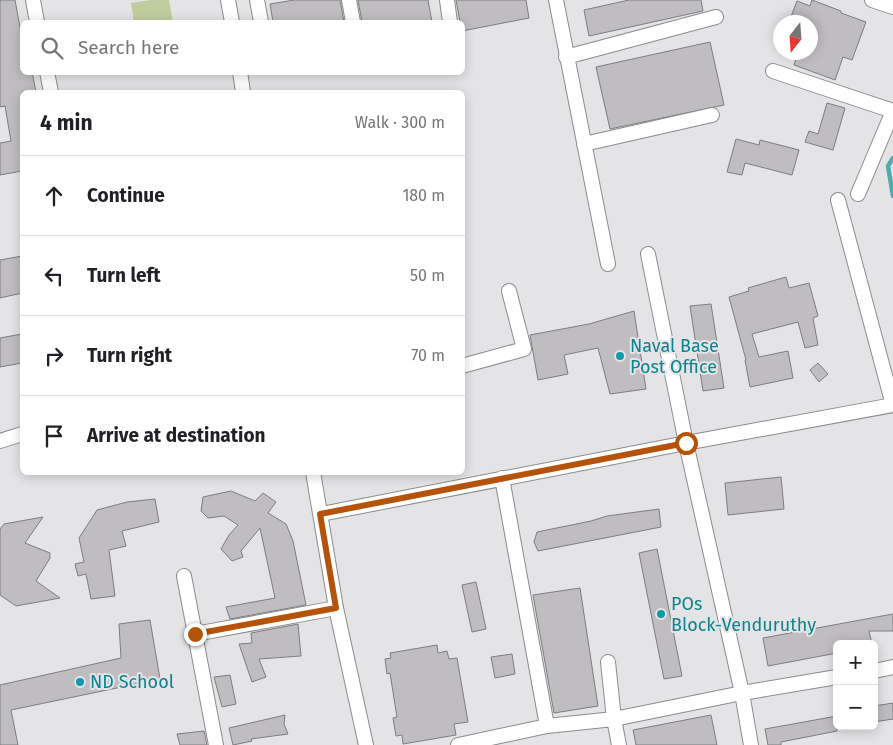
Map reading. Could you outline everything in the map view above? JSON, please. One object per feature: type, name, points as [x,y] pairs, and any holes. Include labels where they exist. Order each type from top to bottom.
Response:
[{"type":"street","points":[[33,0],[38,20]]},
{"type":"street","points":[[228,0],[232,20]]},
{"type":"street","points":[[257,0],[261,20]]},
{"type":"street","points":[[349,0],[353,20]]},
{"type":"street","points":[[446,0],[450,20]]},
{"type":"street","points":[[556,0],[608,264]]},
{"type":"street","points":[[872,0],[893,8]]},
{"type":"street","points":[[566,57],[716,17]]},
{"type":"street","points":[[773,72],[893,111],[858,194]]},
{"type":"street","points":[[48,75],[51,90]]},
{"type":"street","points":[[240,75],[243,90]]},
{"type":"street","points":[[584,144],[712,115]]},
{"type":"street","points":[[320,514],[893,405],[838,200]]},
{"type":"street","points":[[648,254],[686,443],[742,692],[751,745]]},
{"type":"street","points":[[465,365],[524,349],[509,291]]},
{"type":"street","points":[[0,441],[20,435]]},
{"type":"street","points":[[314,475],[336,608],[366,745]]},
{"type":"street","points":[[502,478],[547,726]]},
{"type":"street","points":[[184,576],[216,745]]},
{"type":"street","points":[[195,634],[336,608]]},
{"type":"street","points":[[608,662],[614,719],[620,745]]},
{"type":"street","points":[[878,670],[893,668]]},
{"type":"street","points":[[458,745],[547,726],[614,719],[742,692],[833,678]]},
{"type":"green space","points":[[169,0],[173,20],[134,20],[131,3]]},
{"type":"building","points":[[0,0],[15,0],[20,27],[20,75],[33,75],[36,90],[20,90],[20,171],[0,175],[0,143],[11,141],[5,106],[0,107]]},
{"type":"building","points":[[294,0],[340,0],[344,20],[273,20],[270,4]]},
{"type":"building","points":[[358,0],[428,0],[432,20],[362,20]]},
{"type":"building","points":[[456,0],[526,0],[529,18],[465,30],[465,20],[460,20]]},
{"type":"building","points":[[629,0],[701,0],[703,11],[589,36],[584,10]]},
{"type":"building","points":[[812,0],[866,22],[852,60],[843,57],[835,80],[794,65],[796,60],[818,60],[818,15],[792,15],[797,1],[810,6]]},
{"type":"building","points":[[710,42],[724,105],[610,129],[596,67]]},
{"type":"building","points":[[827,103],[845,108],[833,150],[805,142],[809,131],[818,134]]},
{"type":"building","points":[[736,139],[759,145],[760,140],[799,150],[792,175],[745,163],[742,175],[727,172]]},
{"type":"building","points":[[20,256],[20,293],[0,298],[0,260]]},
{"type":"building","points":[[786,277],[789,288],[809,283],[818,316],[813,318],[818,345],[805,348],[798,322],[752,334],[759,357],[788,351],[793,378],[750,387],[746,360],[729,297],[749,291],[748,288]]},
{"type":"building","points":[[711,304],[724,388],[703,391],[690,306]]},
{"type":"building","points":[[634,311],[646,389],[610,394],[598,348],[564,355],[568,374],[538,380],[530,335],[589,324]]},
{"type":"building","points":[[20,334],[20,363],[0,367],[0,338]]},
{"type":"building","points":[[818,363],[828,374],[819,382],[810,370]]},
{"type":"building","points":[[781,477],[784,509],[728,515],[725,483]]},
{"type":"building","points":[[231,491],[255,501],[263,493],[276,502],[268,513],[286,524],[293,541],[306,605],[230,619],[226,607],[275,598],[260,528],[241,551],[243,557],[232,561],[221,549],[229,535],[238,525],[224,516],[208,518],[201,511],[203,497]]},
{"type":"building","points":[[155,499],[159,522],[122,531],[126,546],[109,550],[115,596],[91,599],[86,574],[78,576],[75,564],[84,562],[79,538],[97,510],[127,502]]},
{"type":"building","points":[[659,509],[661,527],[538,551],[534,542],[537,532],[607,516]]},
{"type":"building","points":[[43,517],[25,543],[50,553],[50,558],[36,581],[60,598],[16,606],[0,595],[0,529],[4,524]]},
{"type":"building","name":"POs Block-Venduruthy","points":[[657,549],[682,676],[664,679],[639,553]]},
{"type":"building","points":[[476,582],[486,629],[472,632],[462,585]]},
{"type":"building","points":[[580,588],[598,706],[554,713],[533,595]]},
{"type":"building","points":[[893,614],[893,631],[869,631],[871,640],[833,640],[833,654],[768,666],[763,638]]},
{"type":"building","name":"ND School","points":[[150,620],[160,679],[11,710],[18,745],[0,745],[0,685],[121,658],[119,624]]},
{"type":"building","points":[[298,624],[301,656],[259,659],[266,677],[252,682],[239,644],[252,643],[251,633]]},
{"type":"building","points":[[437,645],[438,653],[447,651],[449,659],[457,658],[468,722],[454,724],[456,735],[403,744],[402,735],[396,736],[393,718],[397,717],[390,673],[387,674],[385,659],[391,658],[390,653]]},
{"type":"building","points":[[512,654],[515,674],[495,678],[491,657]]},
{"type":"building","points":[[230,675],[236,704],[222,707],[214,677]]},
{"type":"building","points":[[893,703],[893,719],[878,721],[878,705]]},
{"type":"building","points":[[285,715],[284,724],[288,734],[251,739],[252,741],[233,745],[229,728]]},
{"type":"building","points":[[711,715],[717,745],[636,745],[633,730]]},
{"type":"building","points":[[833,717],[833,730],[837,731],[781,742],[781,745],[768,745],[765,729]]},
{"type":"building","name":"ND School","points":[[204,731],[207,745],[180,745],[177,734]]},
{"type":"waterway","points":[[893,158],[888,166],[893,196]]},
{"type":"place","name":"Naval Base Post Office","points":[[620,356]]},
{"type":"place","name":"POs Block-Venduruthy","points":[[661,614]]},
{"type":"place","name":"ND School","points":[[80,682]]},
{"type":"route","points":[[195,634],[336,608],[320,514],[686,443]]}]
